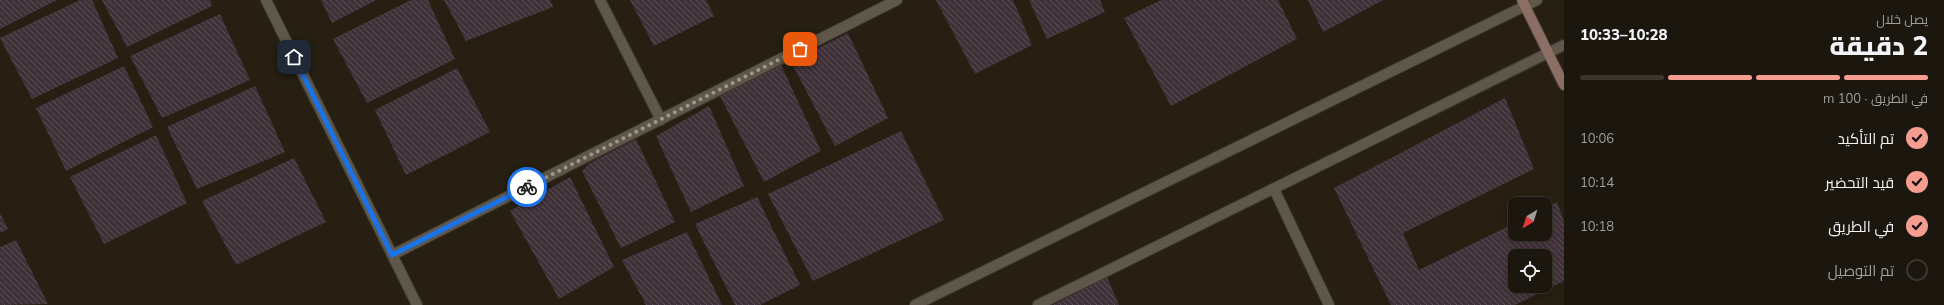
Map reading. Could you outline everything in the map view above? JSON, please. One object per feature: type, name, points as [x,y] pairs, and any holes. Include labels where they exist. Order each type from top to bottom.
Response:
[{"type":"street","points":[[266,0],[417,305]]},
{"type":"street","points":[[600,0],[661,120]]},
{"type":"street","points":[[392,255],[898,0]]},
{"type":"street","points":[[915,305],[1523,3],[1537,0]]},
{"type":"street","points":[[1523,3],[1564,85]]},
{"type":"street","points":[[1038,305],[1564,45]]},
{"type":"street","points":[[1274,189],[1329,305]]},
{"type":"building","points":[[0,0],[57,0],[0,29]]},
{"type":"building","points":[[80,0],[92,0],[118,58],[32,99],[0,38]]},
{"type":"building","points":[[102,0],[210,0],[212,6],[127,47]]},
{"type":"building","points":[[321,0],[376,0],[332,23]]},
{"type":"building","points":[[411,0],[428,0],[455,59],[367,103],[333,39]]},
{"type":"building","points":[[444,0],[550,0],[553,7],[466,41]]},
{"type":"building","points":[[630,0],[706,0],[714,16],[654,46]]},
{"type":"building","points":[[936,0],[1013,0],[1032,45],[975,74]]},
{"type":"building","points":[[1029,0],[1100,0],[1105,12],[1047,39]]},
{"type":"building","points":[[1161,0],[1278,0],[1297,39],[1171,106],[1124,18]]},
{"type":"building","points":[[1308,0],[1383,0],[1323,32]]},
{"type":"building","points":[[220,14],[250,80],[162,118],[130,56]]},
{"type":"building","points":[[848,33],[888,118],[835,146],[791,62]]},
{"type":"building","points":[[781,65],[821,151],[764,182],[720,96]]},
{"type":"building","points":[[124,66],[153,127],[66,171],[36,108]]},
{"type":"building","points":[[457,68],[490,132],[406,175],[375,110]]},
{"type":"building","points":[[255,86],[285,152],[197,189],[167,127]]},
{"type":"building","points":[[1505,98],[1534,169],[1403,233],[1419,270],[1508,226],[1508,241],[1552,241],[1552,204],[1557,202],[1564,221],[1564,281],[1552,287],[1552,249],[1508,249],[1508,293],[1540,293],[1515,305],[1391,305],[1334,188]]},
{"type":"building","points":[[709,106],[744,186],[691,212],[656,136]]},
{"type":"building","points":[[901,131],[944,220],[813,281],[768,194]]},
{"type":"building","points":[[156,135],[187,203],[104,244],[70,177]]},
{"type":"building","points":[[636,139],[675,222],[621,248],[582,171],[590,163]]},
{"type":"building","points":[[294,158],[326,222],[236,265],[202,201]]},
{"type":"building","points":[[570,177],[614,267],[559,299],[510,211]]},
{"type":"building","points":[[757,197],[800,285],[760,305],[735,305],[695,224]]},
{"type":"building","points":[[0,213],[8,229],[0,233]]},
{"type":"building","points":[[687,232],[722,305],[646,305],[622,260]]},
{"type":"building","points":[[16,240],[48,304],[0,305],[0,247]]},
{"type":"building","points":[[1107,277],[1119,305],[1053,305]]},
{"type":"way so far","points":[[527,187],[800,49]]},
{"type":"route","points":[[294,57],[392,255],[527,187]]}]
